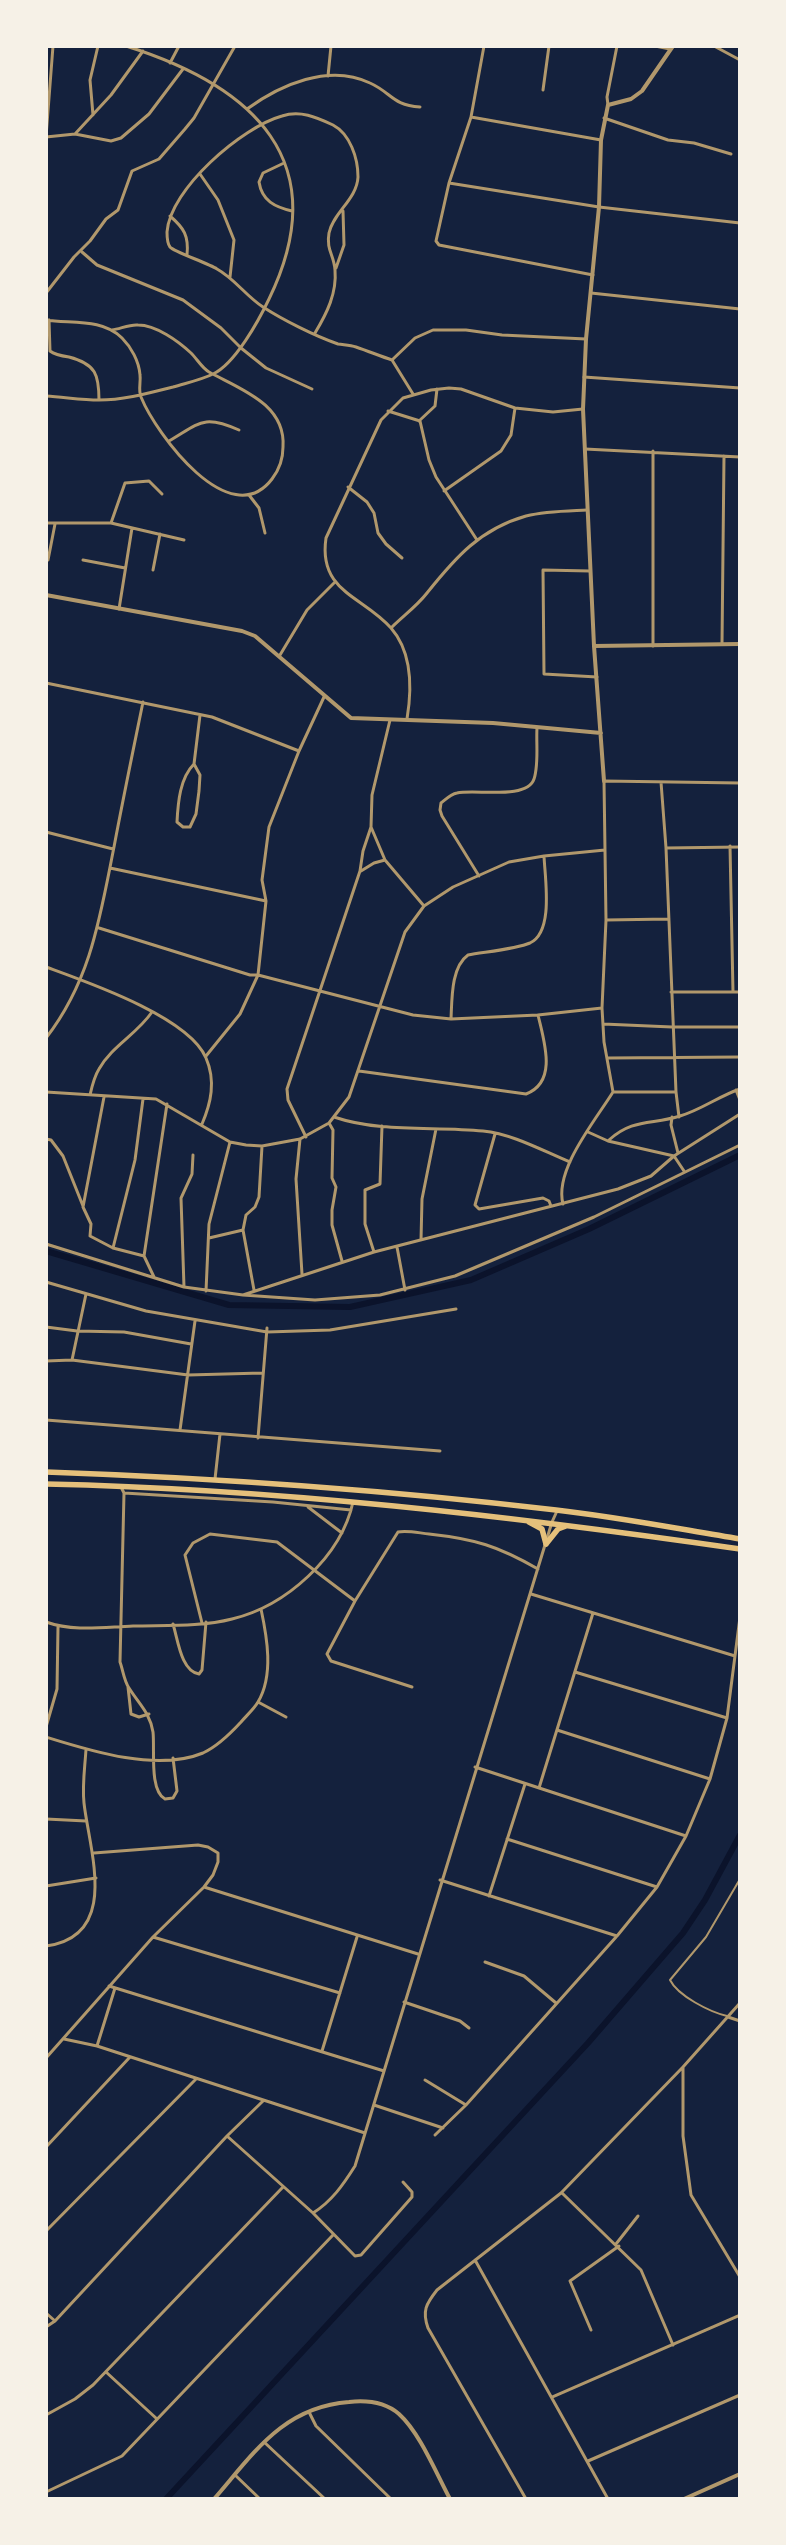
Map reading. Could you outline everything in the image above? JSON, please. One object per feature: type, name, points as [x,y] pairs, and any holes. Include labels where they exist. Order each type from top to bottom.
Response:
[{"type":"highway","points":[[46,1472],[215,1479],[355,1489],[558,1510],[740,1538]]},
{"type":"highway","points":[[46,1484],[121,1486],[352,1502],[519,1518],[740,1549]]},
{"type":"highway","points":[[519,1518],[539,1526],[544,1534],[546,1544]]},
{"type":"highway","points":[[546,1544],[553,1533],[562,1527],[586,1527]]},
{"type":"street","points":[[53,46],[46,137],[76,134],[111,141],[122,138],[149,114],[183,68]]},
{"type":"street","points":[[94,115],[90,86],[92,66],[98,46]]},
{"type":"street","points":[[46,396],[99,400],[140,395],[215,374],[241,348],[277,283],[285,257],[293,211],[284,163],[277,145],[262,124],[247,109],[213,82],[143,51],[126,46]]},
{"type":"street","points":[[170,63],[179,46]]},
{"type":"street","points":[[46,293],[74,257],[82,252],[106,219],[118,210],[132,172],[159,159],[194,118],[235,46]]},
{"type":"street","points":[[328,76],[331,46]]},
{"type":"street","points":[[484,46],[471,118],[449,183],[435,238],[439,245],[593,275]]},
{"type":"street","points":[[543,90],[549,46]]},
{"type":"street","points":[[563,1204],[560,1193],[565,1171],[613,1092],[602,1008],[606,920],[604,781],[598,677],[594,646],[583,409],[586,339],[599,207],[601,140],[616,46]]},
{"type":"street","points":[[608,105],[631,99],[642,91],[671,48],[655,46]]},
{"type":"street","points":[[714,46],[740,60]]},
{"type":"street","points":[[76,134],[94,115],[143,51]]},
{"type":"street","points":[[247,109],[276,90],[310,78],[328,76],[363,80],[402,105],[420,107]]},
{"type":"street","points":[[336,268],[328,251],[330,230],[355,188],[358,177],[356,162],[346,135],[324,121],[301,113],[282,115],[262,124],[217,156],[182,193],[170,216],[167,236],[169,246],[176,252],[217,268],[230,277],[244,294],[264,308],[338,344],[356,347],[392,360],[413,394]]},
{"type":"street","points":[[471,118],[601,140]]},
{"type":"street","points":[[604,118],[668,140],[694,144],[731,154]]},
{"type":"street","points":[[284,163],[264,173],[259,182],[260,189],[270,204],[293,211]]},
{"type":"street","points":[[200,174],[218,200],[234,240],[230,277]]},
{"type":"street","points":[[449,183],[599,207],[740,223]]},
{"type":"street","points":[[315,333],[331,302],[336,268],[344,245],[343,210]]},
{"type":"street","points":[[170,216],[184,228],[187,235],[187,255]]},
{"type":"street","points":[[82,252],[97,265],[183,300],[221,328],[241,348],[266,368],[312,389]]},
{"type":"street","points":[[591,293],[740,308]]},
{"type":"street","points":[[99,400],[99,378],[96,372],[81,362],[50,351],[47,320],[88,323],[112,330],[132,350],[140,373],[140,395],[169,441],[208,483],[231,494],[249,495],[266,486],[281,464],[283,450],[282,432],[276,416],[266,405],[208,371],[184,348],[152,328],[137,324],[112,330]]},
{"type":"street","points":[[392,360],[415,338],[433,330],[466,330],[502,335],[586,339]]},
{"type":"street","points":[[584,377],[740,388]]},
{"type":"street","points":[[407,719],[410,699],[408,666],[400,642],[391,628],[335,582],[327,565],[325,546],[348,487],[381,420],[403,398],[437,389],[462,389],[515,408],[553,412],[583,409]]},
{"type":"street","points":[[419,420],[433,409],[437,401],[437,389]]},
{"type":"street","points":[[444,491],[501,451],[511,435],[515,408]]},
{"type":"street","points":[[388,411],[419,420],[422,424],[429,460],[444,491],[477,540]]},
{"type":"street","points":[[169,441],[206,420],[218,421],[239,430]]},
{"type":"street","points":[[585,448],[740,457]]},
{"type":"street","points":[[653,451],[653,646]]},
{"type":"street","points":[[722,644],[724,456]]},
{"type":"street","points":[[111,523],[125,483],[149,482],[162,494]]},
{"type":"street","points":[[348,487],[367,502],[374,513],[378,533],[386,544],[402,558]]},
{"type":"street","points":[[249,495],[258,508],[265,533]]},
{"type":"street","points":[[391,628],[427,593],[440,574],[477,540],[507,522],[527,516],[546,512],[587,510]]},
{"type":"street","points":[[46,523],[111,523],[184,540]]},
{"type":"street","points":[[48,560],[55,524]]},
{"type":"street","points":[[119,609],[132,528]]},
{"type":"street","points":[[153,570],[160,534]]},
{"type":"street","points":[[83,560],[125,568]]},
{"type":"street","points":[[590,571],[543,570],[544,674],[598,677]]},
{"type":"street","points":[[280,655],[307,610],[335,582]]},
{"type":"street","points":[[46,595],[242,631],[255,636],[280,655],[324,697],[351,718],[493,723],[601,734]]},
{"type":"street","points":[[594,646],[740,644]]},
{"type":"street","points":[[46,683],[200,714],[299,751]]},
{"type":"street","points":[[206,1056],[240,1014],[258,975],[266,901],[262,880],[269,826],[299,751],[324,697]]},
{"type":"street","points":[[46,1038],[64,1016],[81,979],[99,928],[143,702]]},
{"type":"street","points":[[194,764],[187,771],[181,790],[177,822],[183,827],[190,827],[196,814],[200,775],[194,764],[200,714]]},
{"type":"street","points":[[306,1136],[288,1100],[287,1089],[360,871],[363,850],[371,827],[372,795],[390,720]]},
{"type":"street","points":[[479,876],[442,816],[441,804],[456,793],[514,792],[526,788],[534,781],[536,728]]},
{"type":"street","points":[[604,781],[740,783]]},
{"type":"street","points":[[660,782],[666,848],[672,1028],[679,1117]]},
{"type":"street","points":[[371,827],[385,860],[424,906]]},
{"type":"street","points":[[46,832],[113,850]]},
{"type":"street","points":[[730,846],[733,992]]},
{"type":"street","points":[[666,848],[740,847]]},
{"type":"street","points":[[46,1093],[156,1100],[202,1124],[230,1142],[262,1146],[300,1140],[334,1118],[349,1097],[405,932],[424,906],[453,888],[509,862],[544,856],[605,850]]},
{"type":"street","points":[[451,1019],[457,968],[462,959],[468,955],[529,943],[541,935],[545,922],[544,856]]},
{"type":"street","points":[[360,871],[374,863],[385,860]]},
{"type":"street","points":[[110,868],[266,901]]},
{"type":"street","points":[[606,920],[669,919]]},
{"type":"street","points":[[99,928],[250,976],[258,975],[413,1015],[451,1019],[538,1015],[602,1008]]},
{"type":"street","points":[[46,967],[81,979],[180,1027],[206,1056],[211,1074],[211,1102],[202,1124]]},
{"type":"street","points":[[671,992],[740,992]]},
{"type":"street","points":[[90,1095],[99,1068],[104,1061],[123,1042],[137,1032],[152,1012]]},
{"type":"street","points":[[359,1072],[526,1094],[537,1090],[542,1084],[545,1073],[545,1045],[538,1015]]},
{"type":"street","points":[[603,1024],[672,1028],[740,1026]]},
{"type":"street","points":[[608,1058],[740,1057]]},
{"type":"street","points":[[608,1141],[619,1131],[635,1124],[679,1117],[738,1090],[740,1100]]},
{"type":"street","points":[[613,1092],[676,1092]]},
{"type":"street","points":[[83,1207],[104,1097]]},
{"type":"street","points":[[113,1248],[135,1160],[143,1099]]},
{"type":"street","points":[[154,1278],[144,1256],[166,1104]]},
{"type":"street","points":[[243,1295],[342,1261],[618,1189],[651,1176],[678,1153],[740,1114]]},
{"type":"street","points":[[672,1117],[671,1125],[678,1153]]},
{"type":"street","points":[[334,1118],[348,1122],[382,1126],[485,1131],[522,1142],[570,1162]]},
{"type":"street","points":[[329,1122],[334,1130],[332,1178],[336,1187],[332,1210],[332,1225],[342,1261]]},
{"type":"street","points":[[374,1252],[365,1224],[364,1190],[380,1184],[382,1126]]},
{"type":"street","points":[[421,1240],[422,1199],[436,1129]]},
{"type":"street","points":[[588,1132],[608,1141],[674,1156],[684,1171]]},
{"type":"street","points":[[495,1134],[475,1205],[479,1209],[543,1198],[549,1201],[551,1206]]},
{"type":"street","points":[[46,1139],[51,1140],[63,1156],[90,1224],[90,1236],[113,1248],[144,1256]]},
{"type":"street","points":[[300,1140],[296,1179],[302,1274]]},
{"type":"street","points":[[206,1291],[209,1224],[219,1178],[230,1142]]},
{"type":"street","points":[[46,1244],[184,1287],[206,1291],[315,1300],[380,1295],[455,1276],[514,1252],[612,1208],[740,1145]]},
{"type":"street","points":[[254,1290],[243,1230],[246,1215],[255,1207],[259,1197],[262,1146]]},
{"type":"street","points":[[184,1287],[181,1198],[192,1174],[193,1155]]},
{"type":"street","points":[[209,1238],[243,1230]]},
{"type":"street","points":[[397,1247],[405,1290]]},
{"type":"street","points":[[46,1282],[146,1311],[195,1321],[267,1330],[330,1330],[456,1309]]},
{"type":"street","points":[[72,1360],[86,1294]]},
{"type":"street","points":[[180,1430],[195,1321]]},
{"type":"street","points":[[46,1327],[77,1331],[124,1332],[191,1344]]},
{"type":"street","points":[[258,1438],[267,1330]]},
{"type":"street","points":[[46,1361],[72,1360],[188,1375],[262,1373]]},
{"type":"street","points":[[46,1420],[440,1451]]},
{"type":"street","points":[[215,1479],[220,1434]]},
{"type":"street","points":[[121,1486],[124,1493],[120,1662],[128,1687],[131,1714],[139,1717],[149,1714]]},
{"type":"street","points":[[124,1493],[351,1510]]},
{"type":"street","points":[[46,1622],[58,1626],[83,1629],[204,1623],[232,1619],[261,1609],[268,1606],[315,1570],[342,1533],[351,1510],[352,1502]]},
{"type":"street","points":[[305,1506],[342,1533]]},
{"type":"street","points":[[313,2213],[325,2205],[340,2190],[354,2166],[475,1767],[531,1594],[552,1522],[558,1510]]},
{"type":"street","points":[[412,1687],[331,1661],[327,1652],[395,1535],[402,1532],[466,1538],[487,1543],[508,1552],[538,1569]]},
{"type":"street","points":[[173,1624],[186,1667],[193,1673],[199,1674],[202,1670],[204,1623],[185,1555],[188,1548],[200,1537],[210,1534],[277,1542],[355,1602]]},
{"type":"street","points":[[531,1594],[735,1656]]},
{"type":"street","points":[[46,1737],[86,1749],[134,1758],[173,1758],[202,1753],[226,1738],[258,1702],[265,1685],[268,1649],[261,1609]]},
{"type":"street","points":[[539,1788],[593,1613]]},
{"type":"street","points":[[435,2135],[466,2105],[617,1936],[657,1887],[686,1836],[710,1779],[727,1718],[740,1617]]},
{"type":"street","points":[[46,1727],[57,1689],[58,1626]]},
{"type":"street","points":[[574,1672],[727,1718]]},
{"type":"street","points":[[128,1687],[149,1714],[153,1732],[158,1793],[161,1797],[169,1799],[176,1796],[178,1791],[173,1758]]},
{"type":"street","points":[[258,1702],[286,1717]]},
{"type":"street","points":[[557,1730],[710,1779]]},
{"type":"street","points":[[46,1946],[70,1938],[84,1925],[95,1901],[94,1853],[86,1821],[84,1800],[86,1749]]},
{"type":"street","points":[[475,1767],[686,1836]]},
{"type":"street","points":[[489,1896],[525,1784]]},
{"type":"street","points":[[46,1819],[86,1821]]},
{"type":"street","points":[[507,1839],[657,1887]]},
{"type":"street","points":[[46,2058],[153,1937],[204,1887],[213,1875],[218,1862],[218,1853],[208,1847],[198,1845],[94,1853]]},
{"type":"street","points":[[46,1886],[96,1878]]},
{"type":"street","points":[[440,1880],[617,1936]]},
{"type":"street","points":[[204,1887],[358,1937],[418,1954]]},
{"type":"street","points":[[153,1937],[340,1993]]},
{"type":"street","points":[[322,2051],[358,1937]]},
{"type":"street","points":[[485,1962],[524,1976],[556,2003]]},
{"type":"street","points":[[109,1986],[384,2071]]},
{"type":"street","points":[[97,2046],[115,1988]]},
{"type":"street","points":[[404,2002],[460,2021],[469,2028]]},
{"type":"street","points":[[526,2499],[428,2328],[424,2314],[426,2304],[437,2290],[561,2193],[683,2067],[740,2003]]},
{"type":"street","points":[[728,2017],[740,2021]]},
{"type":"street","points":[[64,2039],[97,2046],[365,2133]]},
{"type":"street","points":[[46,2147],[130,2057]]},
{"type":"street","points":[[683,2067],[683,2136],[690,2195],[740,2277]]},
{"type":"street","points":[[46,2231],[196,2079]]},
{"type":"street","points":[[425,2080],[466,2105]]},
{"type":"street","points":[[46,2328],[55,2321],[227,2136],[263,2100]]},
{"type":"street","points":[[374,2105],[443,2128]]},
{"type":"street","points":[[227,2136],[313,2213],[355,2256],[361,2255],[412,2197],[412,2192],[402,2182]]},
{"type":"street","points":[[46,2415],[75,2399],[106,2372],[283,2187]]},
{"type":"street","points":[[561,2193],[618,2245],[641,2270],[673,2345]]},
{"type":"street","points":[[592,2330],[570,2281],[618,2245],[638,2216]]},
{"type":"street","points":[[46,2492],[115,2461],[333,2235]]},
{"type":"street","points":[[475,2260],[608,2499]]},
{"type":"street","points":[[46,2313],[55,2321]]},
{"type":"street","points":[[552,2397],[740,2315]]},
{"type":"street","points":[[106,2372],[157,2419]]},
{"type":"street","points":[[588,2461],[740,2395]]},
{"type":"street","points":[[214,2499],[264,2442],[290,2419],[308,2411],[344,2402],[363,2400],[390,2407],[409,2426],[450,2499]]},
{"type":"street","points":[[308,2411],[316,2426],[391,2499]]},
{"type":"street","points":[[264,2442],[325,2499]]},
{"type":"street","points":[[684,2499],[740,2474]]},
{"type":"street","points":[[235,2475],[260,2499]]},
{"type":"lane","points":[[728,2017],[713,2013],[695,2002],[676,1989],[670,1980],[706,1937],[740,1879]]},
{"type":"waterway","points":[[46,1251],[229,1305],[350,1307],[471,1280],[589,1229],[740,1155]]},
{"type":"waterway","points":[[166,2499],[588,2043],[683,1933],[705,1900],[740,1835]]}]
